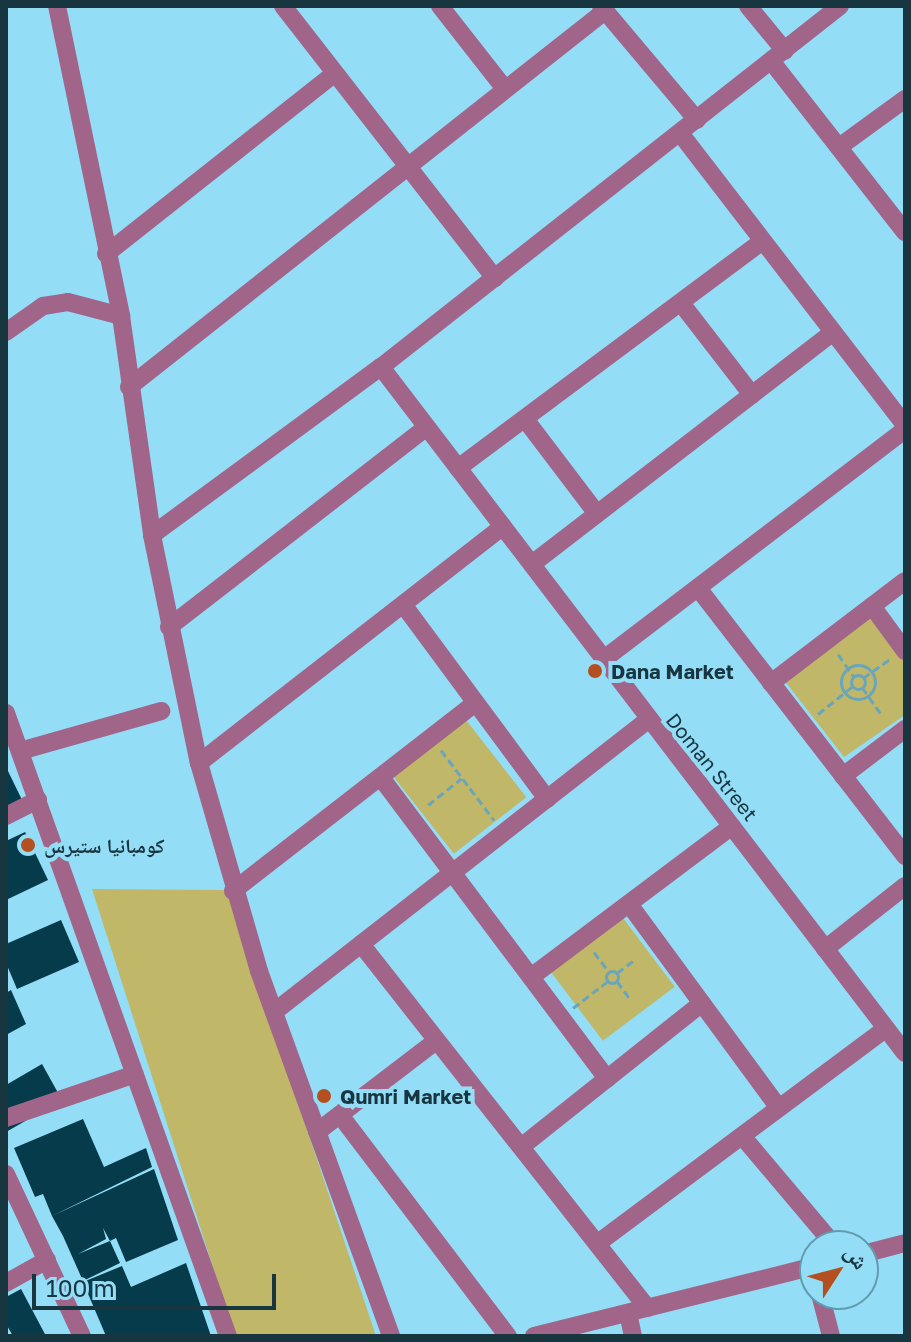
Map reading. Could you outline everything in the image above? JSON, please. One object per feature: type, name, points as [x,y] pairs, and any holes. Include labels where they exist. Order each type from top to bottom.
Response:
[{"type":"street","points":[[57,6],[121,316],[152,535],[199,763],[233,891],[391,1336]]},
{"type":"street","points":[[283,6],[405,168],[495,278]]},
{"type":"street","points":[[748,6],[839,147],[905,232]]},
{"type":"street","points":[[152,535],[381,367],[840,6]]},
{"type":"street","points":[[129,387],[285,268],[603,8],[697,120]]},
{"type":"street","points":[[449,9],[505,89]]},
{"type":"street","points":[[106,254],[334,74]]},
{"type":"street","points":[[839,147],[905,99]]},
{"type":"street","points":[[604,659],[905,428],[680,133]]},
{"type":"street","points":[[458,468],[763,241]]},
{"type":"street","points":[[6,332],[43,306],[68,302],[121,316]]},
{"type":"street","points":[[681,303],[752,395]]},
{"type":"street","points":[[532,564],[833,332]]},
{"type":"street","name":"Doman Street","points":[[381,367],[604,659],[647,721],[898,1038]]},
{"type":"street","points":[[525,419],[597,514]]},
{"type":"street","points":[[169,627],[427,427]]},
{"type":"street","points":[[199,763],[405,607],[503,526]]},
{"type":"street","points":[[771,683],[905,581]]},
{"type":"street","points":[[698,588],[905,856]]},
{"type":"street","points":[[872,606],[905,650]]},
{"type":"street","points":[[405,607],[547,799]]},
{"type":"street","points":[[233,891],[382,779],[475,703]]},
{"type":"street","points":[[20,751],[161,711]]},
{"type":"street","points":[[6,713],[228,1336]]},
{"type":"street","points":[[274,1012],[647,721]]},
{"type":"street","points":[[843,776],[905,729]]},
{"type":"street","points":[[382,779],[607,1079]]},
{"type":"street","points":[[6,816],[38,800]]},
{"type":"street","points":[[531,977],[732,826]]},
{"type":"street","points":[[825,949],[905,886]]},
{"type":"street","points":[[629,904],[779,1108]]},
{"type":"street","points":[[361,944],[647,1308]]},
{"type":"street","points":[[521,1147],[702,1003]]},
{"type":"street","points":[[598,1243],[779,1108],[898,1038]]},
{"type":"street","points":[[317,1132],[436,1041]]},
{"type":"street","points":[[6,1118],[135,1074]]},
{"type":"street","points":[[340,1115],[508,1336]]},
{"type":"street","points":[[742,1136],[821,1230]]},
{"type":"street","points":[[6,1174],[13,1206],[47,1260],[82,1336]]},
{"type":"street","points":[[879,1250],[905,1243]]},
{"type":"street","points":[[6,1283],[47,1260]]},
{"type":"street","points":[[534,1336],[799,1273]]},
{"type":"street","points":[[824,1310],[831,1336]]},
{"type":"street","points":[[628,1313],[633,1336]]},
{"type":"path","points":[[818,714],[853,686],[854,677],[834,649]]},
{"type":"path","points":[[880,713],[862,687],[863,678],[905,650]]},
{"type":"path","points":[[859,665],[871,671],[875,685],[868,696],[854,699],[845,693],[841,682],[848,668],[859,665]]},
{"type":"path","points":[[854,677],[863,678]]},
{"type":"path","points":[[853,686],[862,687]]},
{"type":"path","points":[[432,738],[504,833]]},
{"type":"path","points":[[428,805],[462,778]]},
{"type":"path","points":[[592,949],[609,972],[608,981]]},
{"type":"path","points":[[609,972],[617,973],[633,961]]},
{"type":"path","points":[[617,973],[617,981],[630,999]]},
{"type":"path","points":[[561,1017],[608,981],[617,981]]},
{"type":"shaded area","points":[[870,616],[905,663],[905,715],[844,757],[784,680]]},
{"type":"shaded area","points":[[466,720],[526,797],[454,854],[394,777]]},
{"type":"shaded area","points":[[92,889],[227,890],[376,1336],[235,1336]]},
{"type":"shaded area","points":[[623,918],[675,987],[603,1041],[551,972]]},
{"type":"building","points":[[6,767],[24,804],[6,813]]},
{"type":"building","points":[[25,832],[48,880],[6,900],[6,841]]},
{"type":"building","points":[[61,920],[79,962],[17,989],[6,963],[6,944]]},
{"type":"building","points":[[11,990],[26,1024],[6,1035],[6,993]]},
{"type":"building","points":[[42,1064],[62,1100],[6,1132],[6,1085]]},
{"type":"building","points":[[83,1119],[104,1167],[146,1148],[152,1167],[52,1216],[43,1194],[35,1197],[14,1148]]},
{"type":"building","points":[[154,1169],[178,1240],[126,1262],[116,1238],[110,1241],[120,1263],[83,1281],[52,1216]],"holes":[[[103,1228],[110,1241],[78,1254],[106,1239]]]},
{"type":"building","points":[[186,1263],[211,1336],[106,1336],[83,1282],[122,1266],[131,1287]]},
{"type":"building","points":[[21,1289],[46,1336],[13,1336],[6,1324],[6,1297]]},
{"type":"place","name":"Dana Market","points":[[595,671]]},
{"type":"place","name":"كومبانيا ستيرس","points":[[28,845]]},
{"type":"place","name":"Qumri Market","points":[[324,1096]]}]
